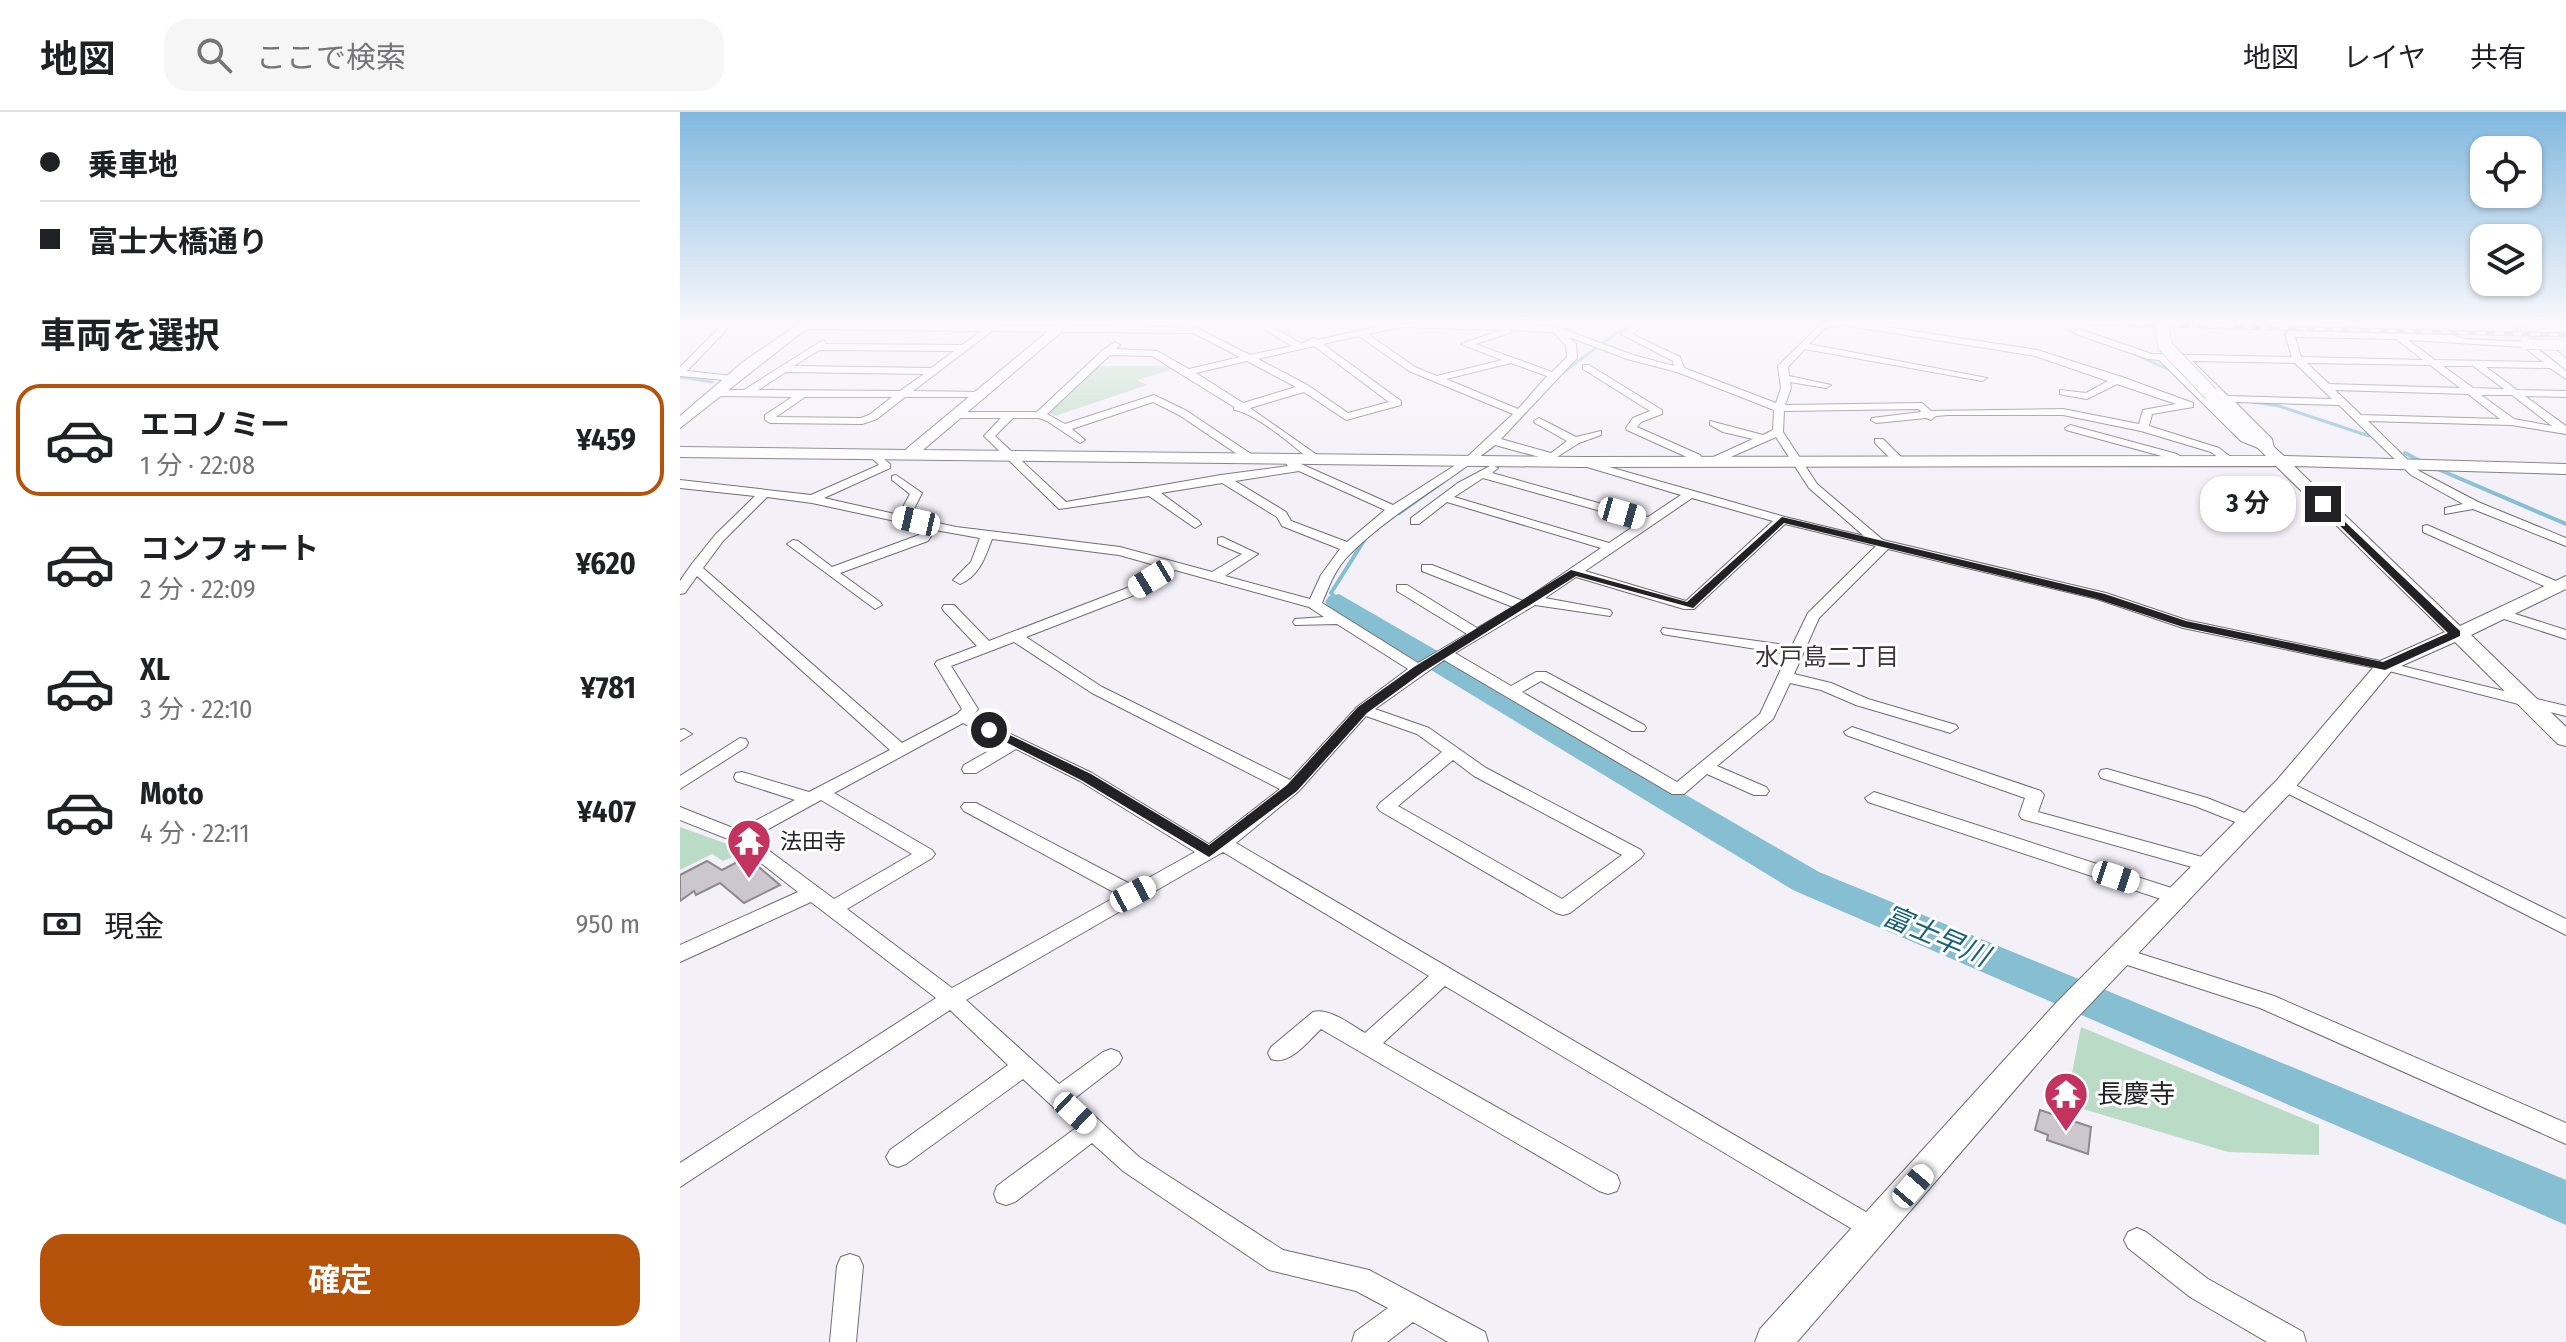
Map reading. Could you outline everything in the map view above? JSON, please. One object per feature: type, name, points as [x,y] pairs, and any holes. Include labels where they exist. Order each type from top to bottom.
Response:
[{"type":"street","points":[[680,424],[733,379]]},
{"type":"street","points":[[747,393],[767,379]]},
{"type":"street","points":[[802,394],[769,417],[770,420],[862,421],[873,417],[920,379]]},
{"type":"street","points":[[909,454],[1001,379]]},
{"type":"street","points":[[1040,415],[1077,379]]},
{"type":"street","points":[[1198,379],[1238,408],[1286,434],[1309,463],[1392,509]]},
{"type":"street","points":[[1287,379],[1305,388],[1346,417],[1397,403],[1365,379]]},
{"type":"street","points":[[1438,379],[1519,413]]},
{"type":"street","points":[[1415,521],[1484,463],[1519,413],[1548,379]]},
{"type":"street","points":[[1606,379],[1658,412],[1637,420],[1631,428],[1705,461],[1778,432]]},
{"type":"street","points":[[1704,379],[1779,408],[1922,406]]},
{"type":"street","points":[[1785,379],[1778,432],[1813,486],[1849,520],[1885,545]]},
{"type":"street","points":[[1793,379],[1826,385]]},
{"type":"street","points":[[2064,392],[2087,396],[2118,379]]},
{"type":"street","points":[[2120,379],[2189,405]]},
{"type":"street","points":[[2183,379],[2245,439],[2274,455]]},
{"type":"street","points":[[2196,379],[2566,739]]},
{"type":"street","points":[[2208,379],[2268,441],[2274,455]]},
{"type":"street","points":[[2319,379],[2407,465],[2474,505],[2566,542]]},
{"type":"street","points":[[2455,379],[2511,422]]},
{"type":"street","points":[[2498,379],[2566,431]]},
{"type":"street","points":[[2327,387],[2566,394]]},
{"type":"street","points":[[1238,408],[1305,388]]},
{"type":"street","points":[[1915,390],[1931,417]]},
{"type":"street","points":[[718,393],[982,395]]},
{"type":"street","points":[[1065,428],[1154,398],[1183,413],[1250,458]]},
{"type":"street","points":[[2229,399],[2342,402]]},
{"type":"street","points":[[2143,428],[2147,412],[2209,405]]},
{"type":"street","points":[[1876,420],[1931,417],[1948,412],[2043,411],[2099,417],[2215,450],[2231,462]]},
{"type":"street","points":[[2043,411],[2051,422]]},
{"type":"street","points":[[958,415],[1040,415],[1080,440]]},
{"type":"street","points":[[1010,415],[989,436],[1063,506],[1309,463]]},
{"type":"street","points":[[2359,418],[2511,422],[2566,431]]},
{"type":"street","points":[[1539,421],[1575,441]]},
{"type":"street","points":[[1714,423],[1727,430],[1764,438]]},
{"type":"street","points":[[2070,428],[2124,441],[2180,461]]},
{"type":"street","points":[[680,452],[1484,463],[1548,458],[1575,441],[1597,433]]},
{"type":"street","points":[[1879,441],[1899,461]]},
{"type":"street","points":[[1499,442],[1548,458],[1581,462],[2231,462],[2274,455],[2407,465],[2566,469]]},
{"type":"street","points":[[812,499],[886,466],[874,454]]},
{"type":"street","points":[[1581,462],[1782,520],[2101,596],[2183,624],[2385,666],[2566,711]]},
{"type":"street","points":[[1314,604],[1319,591],[1367,528],[1392,509],[1484,463],[1650,521]]},
{"type":"street","points":[[896,478],[916,493],[908,509],[899,517]]},
{"type":"street","points":[[1221,478],[1282,515],[1286,523],[1350,548]]},
{"type":"street","points":[[680,484],[812,499],[987,535],[1120,551],[1314,604],[1418,669]]},
{"type":"street","points":[[680,498],[706,489]]},
{"type":"street","points":[[1150,491],[1195,524]]},
{"type":"street","points":[[680,590],[719,538],[764,494]]},
{"type":"street","points":[[680,1176],[951,999],[1216,848],[1292,788],[1363,710],[1418,669],[1447,655],[1528,603],[1688,495]]},
{"type":"street","points":[[1446,498],[1610,547]]},
{"type":"street","points":[[2449,511],[2474,505]]},
{"type":"street","points":[[1575,572],[1689,606],[1782,520]]},
{"type":"street","points":[[832,571],[924,538],[931,525]]},
{"type":"street","points":[[2427,529],[2563,585]]},
{"type":"street","points":[[960,580],[977,563],[987,535]]},
{"type":"street","points":[[1213,577],[1252,554],[1222,541]]},
{"type":"street","points":[[793,544],[875,605]]},
{"type":"street","points":[[1447,655],[1678,790],[1767,716],[1813,616],[1885,545]]},
{"type":"street","points":[[739,837],[963,717],[970,709],[942,664],[1132,591],[1171,567]]},
{"type":"street","points":[[696,568],[900,750]]},
{"type":"street","points":[[1427,568],[1528,603],[1605,613]]},
{"type":"street","points":[[1773,1342],[2076,1001],[2285,785],[2385,666],[2563,585]]},
{"type":"street","points":[[1402,588],[1478,635]]},
{"type":"street","points":[[949,608],[987,647]]},
{"type":"street","points":[[2503,614],[2566,635]]},
{"type":"street","points":[[1300,622],[1325,624],[1340,620]]},
{"type":"street","points":[[1668,631],[1796,651]]},
{"type":"street","points":[[1016,637],[1097,690],[1292,788]]},
{"type":"street","points":[[1509,693],[1541,675],[1638,728]]},
{"type":"street","points":[[1785,677],[1826,686],[1862,702],[1950,728]]},
{"type":"street","points":[[1363,710],[1423,731],[1454,751],[1480,772],[1635,854],[1563,908],[1386,807],[1454,751]]},
{"type":"street","points":[[963,717],[1086,777],[1444,974],[1874,1230]]},
{"type":"street","points":[[1852,732],[2035,795],[2028,815],[2206,865]]},
{"type":"street","points":[[680,784],[740,743]]},
{"type":"street","points":[[970,769],[1015,743]]},
{"type":"street","points":[[1707,768],[1760,791]]},
{"type":"street","points":[[2107,774],[2201,802],[2249,821]]},
{"type":"street","points":[[742,777],[817,796],[926,854],[832,909]]},
{"type":"street","points":[[2285,785],[2566,928]]},
{"type":"street","points":[[1874,798],[2177,897]]},
{"type":"street","points":[[970,807],[1133,894]]},
{"type":"street","points":[[680,813],[739,837],[951,999],[1131,1164],[1278,1261],[1360,1279],[1475,1342]]},
{"type":"street","points":[[680,954],[811,894]]},
{"type":"street","points":[[2122,956],[2267,1002],[2566,1134]]},
{"type":"street","points":[[1366,1046],[1444,974]]},
{"type":"street","points":[[1279,1053],[1320,1018],[1608,1183]]},
{"type":"street","points":[[1058,1098],[1111,1058]]},
{"type":"street","points":[[898,1157],[1024,1066]]},
{"type":"street","points":[[1006,1194],[1092,1129]]},
{"type":"street","points":[[2137,1240],[2199,1288],[2293,1342]]},
{"type":"street","points":[[843,1342],[850,1266]]},
{"type":"street","points":[[1365,1342],[1410,1308]]},
{"type":"green space","points":[[1081,379],[1139,379],[1147,385],[1055,416],[1048,412]]},
{"type":"green space","points":[[680,827],[747,851],[723,861],[712,854],[680,870]]},
{"type":"green space","points":[[2081,1027],[2319,1125],[2319,1155],[2228,1152],[2066,1104]]},
{"type":"building","name":"法田寺","points":[[747,857],[780,885],[744,903],[720,883],[696,895],[694,891],[680,901],[680,875],[707,861],[722,870]]},
{"type":"building","name":"長慶寺","points":[[2040,1110],[2091,1127],[2088,1154],[2047,1140],[2048,1135],[2035,1130]]},
{"type":"waterway","points":[[695,379],[712,382]]},
{"type":"waterway","points":[[2252,402],[2279,406],[2369,436]]},
{"type":"waterway","points":[[1490,448],[1527,411]]},
{"type":"waterway","points":[[1399,513],[1493,446]]},
{"type":"waterway","points":[[2405,453],[2420,461]]},
{"type":"waterway","points":[[2440,470],[2566,524]]},
{"type":"waterway","points":[[1339,602],[1331,593],[1365,539]]},
{"type":"waterway","name":"富士早川","points":[[1339,602],[1806,881],[2566,1203]]},
{"type":"place","name":"法田寺","points":[[749,880]]},
{"type":"place","name":"長慶寺","points":[[2066,1133]]},
{"type":"district","name":"水戸島二丁目","points":[[1827,657]]},
{"type":"route","points":[[989,730],[1086,777],[1209,852],[1292,788],[1363,710],[1418,669],[1447,655],[1575,572],[1689,606],[1782,520],[2101,596],[2183,624],[2385,666],[2456,633],[2323,504]]}]
